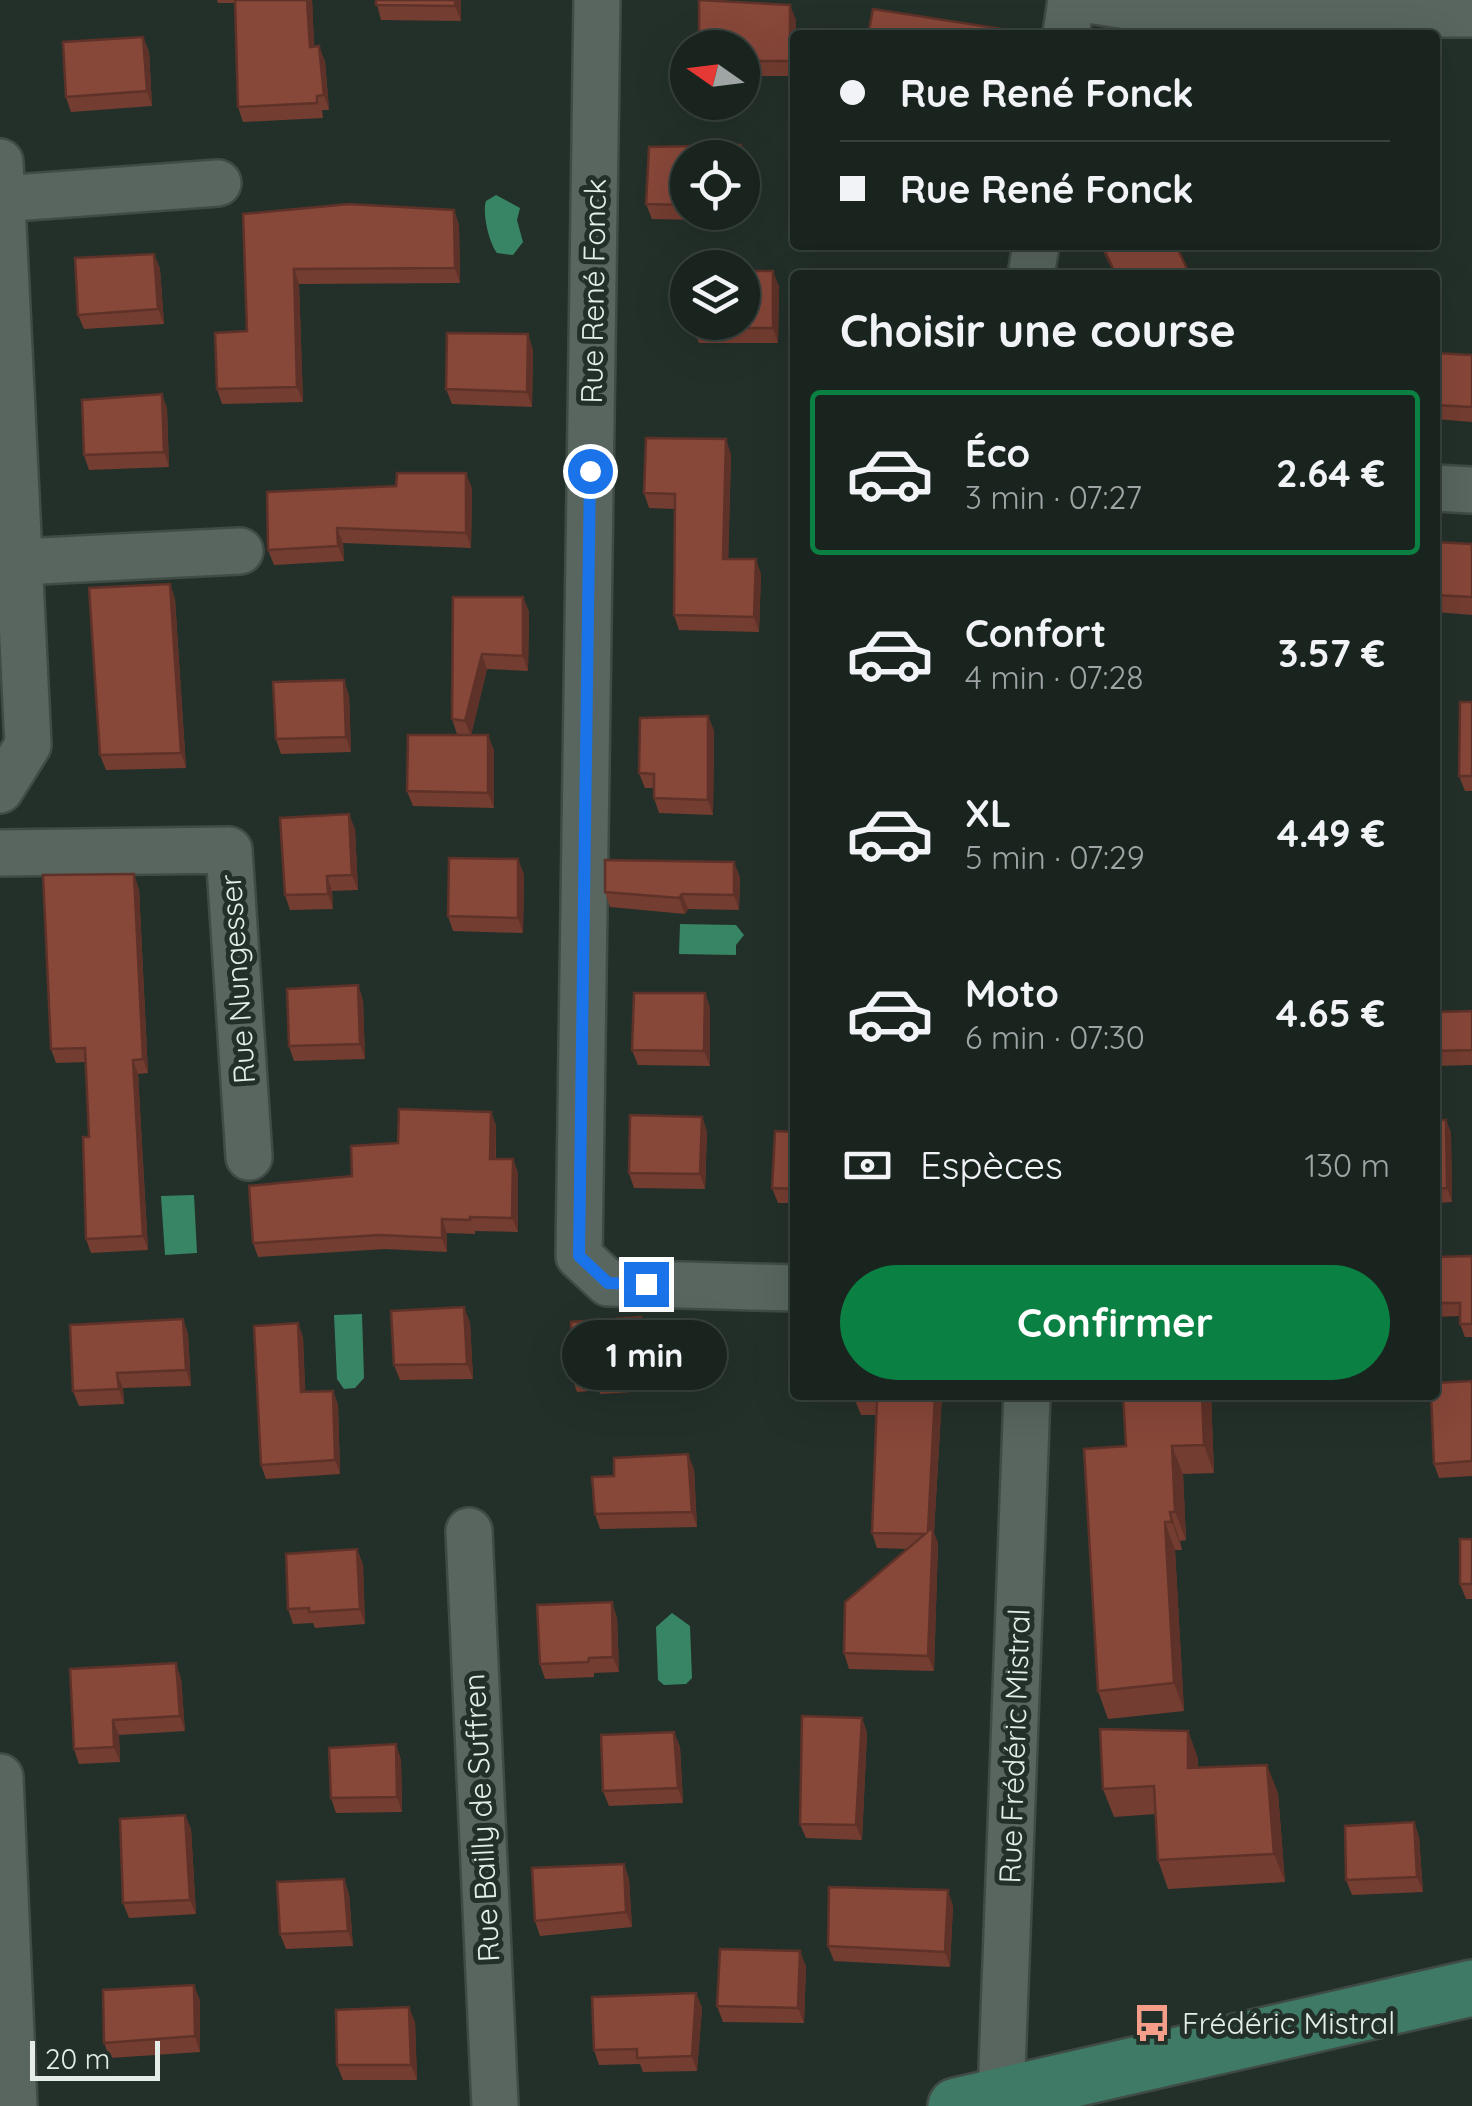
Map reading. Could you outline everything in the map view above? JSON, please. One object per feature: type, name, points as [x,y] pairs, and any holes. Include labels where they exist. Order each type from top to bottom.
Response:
[{"type":"street","name":"Rue René Fonck","points":[[597,0],[579,1256],[608,1283],[790,1288]]},
{"type":"street","points":[[1067,30],[1071,0]]},
{"type":"street","points":[[1088,0],[1181,14],[1472,14]]},
{"type":"street","points":[[0,790],[28,745],[10,563],[1,187],[218,183]]},
{"type":"street","points":[[1440,488],[1472,490]]},
{"type":"street","points":[[10,563],[240,551]]},
{"type":"street","name":"Rue Nungesser","points":[[0,852],[229,850],[249,1158]]},
{"type":"street","name":"Rue Frédéric Mistral","points":[[979,2101],[1027,1400]]},
{"type":"street","name":"Rue Bailly de Suffren","points":[[468,1531],[494,2106]]},
{"type":"street","points":[[0,1776],[14,2106]]},
{"type":"street","points":[[979,2101],[1472,1988]]},
{"type":"shaded area","points":[[496,195],[520,208],[517,220],[523,242],[513,255],[497,253],[489,235],[485,206]]},
{"type":"shaded area","points":[[680,924],[736,925],[744,935],[736,945],[736,955],[679,954]]},
{"type":"shaded area","points":[[194,1195],[197,1253],[165,1255],[161,1196]]},
{"type":"shaded area","points":[[362,1314],[364,1378],[355,1388],[344,1389],[337,1379],[334,1315]]},
{"type":"shaded area","points":[[672,1613],[690,1626],[692,1678],[686,1684],[664,1685],[658,1680],[656,1627]]},
{"type":"building","points":[[235,0],[307,0],[310,47],[319,46],[324,95],[317,96],[317,103],[238,107]]},
{"type":"building","points":[[376,0],[455,0],[455,6],[376,5]]},
{"type":"building","points":[[699,0],[790,5],[790,61],[760,61],[760,30],[699,30]]},
{"type":"building","points":[[873,9],[1002,29],[1002,30],[869,30]]},
{"type":"building","points":[[143,37],[147,91],[66,97],[63,42]]},
{"type":"building","points":[[649,147],[670,147],[670,205],[646,204]]},
{"type":"building","points":[[349,204],[454,210],[455,268],[294,269],[297,387],[217,389],[215,333],[247,331],[243,214]]},
{"type":"building","points":[[1104,250],[1178,250],[1187,269],[1185,270],[1114,270]]},
{"type":"building","points":[[154,254],[158,309],[78,315],[75,258]]},
{"type":"building","points":[[760,271],[773,271],[773,328],[760,328]]},
{"type":"building","points":[[447,333],[528,334],[527,392],[446,389]]},
{"type":"building","points":[[1440,353],[1472,355],[1472,407],[1440,405]]},
{"type":"building","points":[[162,394],[164,452],[84,455],[82,400]]},
{"type":"building","points":[[646,438],[726,439],[723,559],[756,559],[754,617],[674,615],[675,494],[644,493]]},
{"type":"building","points":[[397,473],[466,473],[466,533],[337,528],[338,546],[268,550],[267,492],[396,486]]},
{"type":"building","points":[[1440,542],[1472,544],[1472,597],[1440,595]]},
{"type":"building","points":[[170,584],[181,753],[100,755],[89,588]]},
{"type":"building","points":[[453,597],[523,597],[523,656],[482,654],[465,721],[452,719]]},
{"type":"building","points":[[344,680],[346,737],[276,739],[273,682]]},
{"type":"building","points":[[1460,702],[1472,702],[1472,776],[1459,776]]},
{"type":"building","points":[[708,716],[708,800],[654,798],[654,774],[639,773],[640,718]]},
{"type":"building","points":[[408,735],[488,735],[488,793],[407,791]]},
{"type":"building","points":[[349,814],[352,875],[327,876],[328,894],[285,895],[280,818]]},
{"type":"building","points":[[449,858],[518,859],[518,918],[448,916]]},
{"type":"building","points":[[605,860],[734,862],[734,895],[682,894],[679,898],[605,892]]},
{"type":"building","points":[[134,874],[143,1059],[133,1060],[143,1236],[86,1239],[83,1137],[89,1137],[85,1048],[51,1049],[43,875]]},
{"type":"building","points":[[358,985],[360,1044],[289,1046],[287,989]]},
{"type":"building","points":[[634,993],[705,993],[704,1051],[632,1050]]},
{"type":"building","points":[[1472,1011],[1472,1050],[1440,1051],[1440,1012]]},
{"type":"building","points":[[399,1109],[491,1112],[490,1159],[513,1159],[512,1218],[442,1219],[442,1238],[380,1235],[253,1243],[249,1186],[352,1176],[351,1146],[398,1143]]},
{"type":"building","points":[[630,1115],[702,1117],[700,1174],[629,1173]]},
{"type":"building","points":[[1440,1120],[1446,1120],[1447,1188],[1440,1189]]},
{"type":"building","points":[[775,1131],[790,1132],[790,1189],[772,1188]]},
{"type":"building","points":[[1472,1256],[1472,1324],[1460,1324],[1460,1303],[1440,1303],[1440,1257]]},
{"type":"building","points":[[464,1307],[467,1364],[394,1365],[391,1311]]},
{"type":"building","points":[[641,1317],[644,1376],[572,1377],[571,1322]]},
{"type":"building","points":[[183,1319],[186,1370],[117,1373],[119,1389],[73,1391],[70,1325]]},
{"type":"building","points":[[298,1323],[301,1392],[333,1391],[335,1460],[261,1465],[254,1326]]},
{"type":"building","points":[[1472,1381],[1472,1461],[1434,1464],[1431,1400],[1440,1400],[1440,1383]]},
{"type":"building","points":[[877,1400],[935,1400],[928,1531],[933,1528],[928,1656],[844,1653],[845,1602],[925,1534],[872,1533]]},
{"type":"building","points":[[1123,1400],[1202,1400],[1204,1445],[1172,1446],[1175,1512],[1170,1512],[1172,1522],[1165,1522],[1174,1683],[1098,1691],[1084,1449],[1126,1446]]},
{"type":"building","points":[[688,1454],[692,1512],[595,1514],[592,1477],[614,1476],[614,1458]]},
{"type":"building","points":[[1460,1539],[1472,1539],[1472,1584],[1460,1584]]},
{"type":"building","points":[[357,1549],[360,1609],[288,1609],[286,1554]]},
{"type":"building","points":[[612,1602],[613,1657],[540,1664],[537,1605]]},
{"type":"building","points":[[176,1663],[180,1716],[113,1720],[114,1747],[74,1749],[70,1669]]},
{"type":"building","points":[[802,1716],[862,1718],[856,1825],[800,1824]]},
{"type":"building","points":[[1100,1729],[1188,1731],[1188,1768],[1267,1765],[1274,1854],[1158,1860],[1154,1786],[1103,1789]]},
{"type":"building","points":[[674,1732],[678,1788],[603,1791],[601,1735]]},
{"type":"building","points":[[396,1744],[397,1797],[331,1798],[329,1748]]},
{"type":"building","points":[[185,1815],[190,1900],[123,1903],[120,1819]]},
{"type":"building","points":[[1414,1822],[1417,1877],[1346,1880],[1345,1826]]},
{"type":"building","points":[[624,1864],[626,1912],[535,1921],[532,1868]]},
{"type":"building","points":[[344,1879],[348,1931],[280,1934],[277,1882]]},
{"type":"building","points":[[829,1887],[948,1890],[945,1952],[828,1946]]},
{"type":"building","points":[[720,1949],[800,1951],[798,2008],[717,2006]]},
{"type":"building","points":[[194,1985],[195,2036],[104,2043],[103,1990]]},
{"type":"building","points":[[696,1993],[692,2056],[637,2058],[637,2049],[594,2050],[592,1997]]},
{"type":"building","points":[[409,2007],[411,2065],[337,2065],[336,2010]]},
{"type":"place","name":"Frédéric Mistral","points":[[1152,2023]]},
{"type":"route","points":[[590,471],[579,1256],[608,1283],[646,1284]]}]
